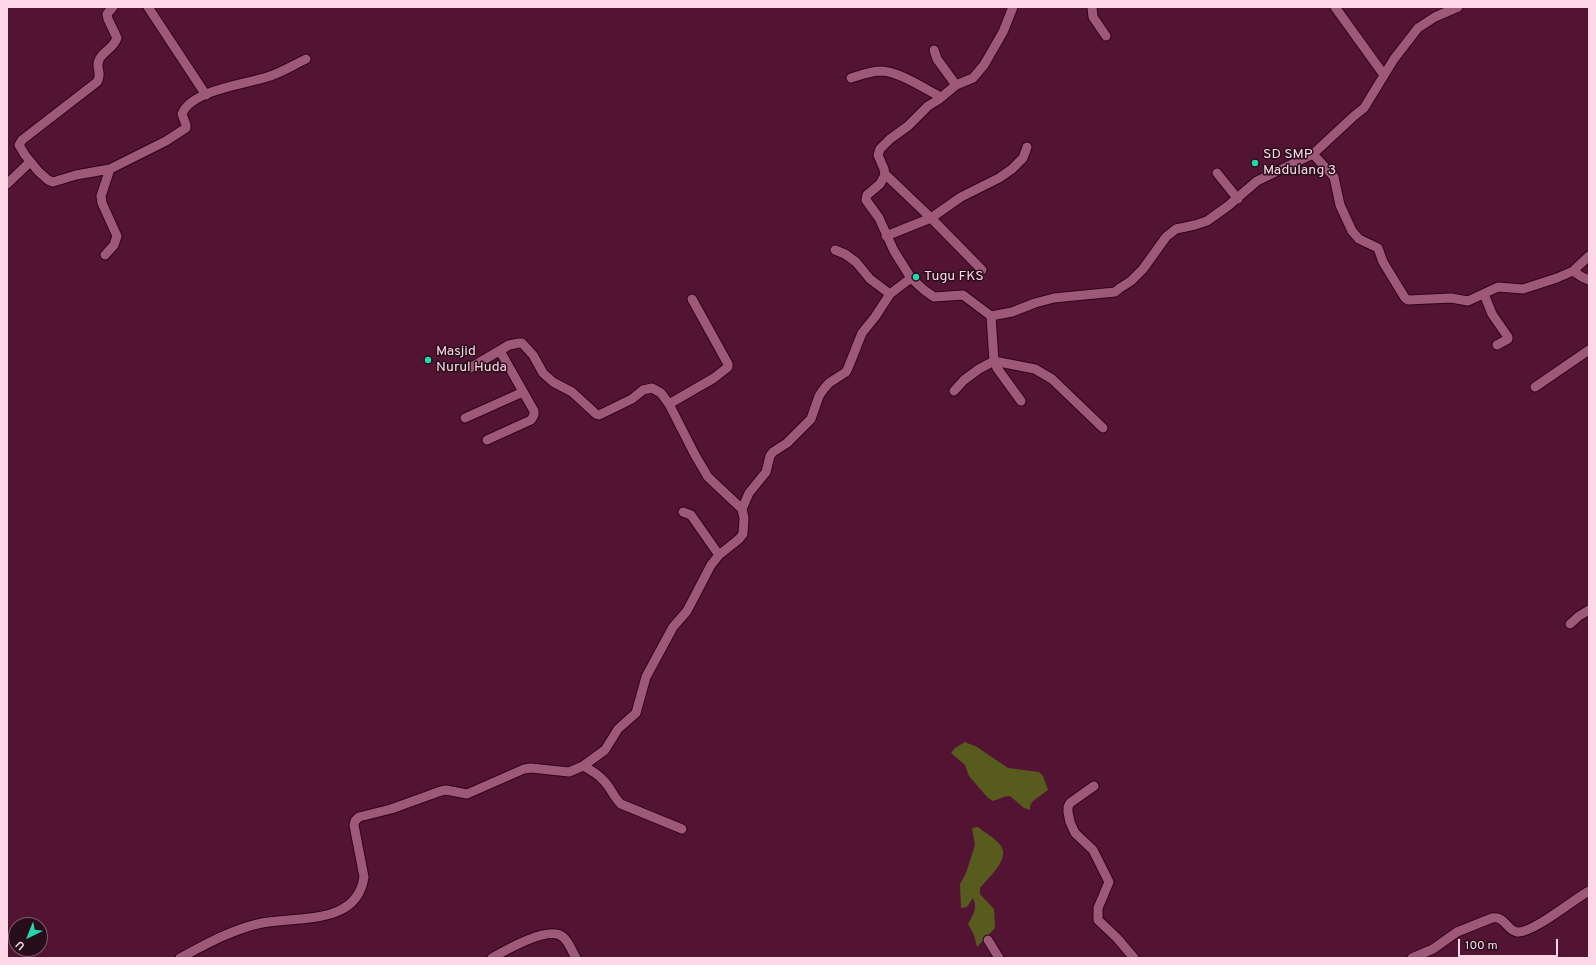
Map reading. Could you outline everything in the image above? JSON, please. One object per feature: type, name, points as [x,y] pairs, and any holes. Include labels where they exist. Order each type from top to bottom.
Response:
[{"type":"street","points":[[113,7],[107,14],[117,38],[112,47],[99,58],[99,79],[70,104],[22,140],[20,145],[20,148],[30,162],[45,178],[54,182],[76,175],[110,169],[123,164],[182,132],[186,128],[182,114],[184,109],[189,104],[206,94],[225,87],[270,76],[306,59]]},
{"type":"street","points":[[148,7],[206,94]]},
{"type":"street","points":[[982,270],[885,174],[878,155],[880,149],[890,139],[908,126],[928,106],[956,85],[973,78],[984,65],[1003,32],[1013,7]]},
{"type":"street","points":[[1092,7],[1093,17],[1106,36]]},
{"type":"street","points":[[1335,7],[1384,75]]},
{"type":"street","points":[[885,174],[880,184],[868,193],[865,198],[879,218],[894,251],[911,278],[934,297],[963,295],[991,316],[1012,312],[1035,303],[1054,298],[1115,292],[1131,281],[1143,269],[1166,237],[1176,229],[1195,225],[1207,220],[1238,199],[1257,181],[1313,154],[1364,108],[1394,59],[1418,28],[1435,17],[1458,7]]},
{"type":"street","points":[[934,50],[937,59],[956,85]]},
{"type":"street","points":[[852,78],[870,72],[882,71],[896,74],[941,97]]},
{"type":"street","points":[[886,236],[931,218],[961,197],[999,178],[1024,158],[1028,147]]},
{"type":"street","points":[[1313,154],[1334,177],[1340,205],[1352,231],[1359,239],[1378,248],[1383,262],[1406,299],[1423,300],[1451,298],[1468,301],[1498,287],[1523,289],[1573,271],[1589,256]]},
{"type":"street","points":[[7,184],[30,162]]},
{"type":"street","points":[[105,255],[114,245],[118,236],[102,203],[101,196],[110,169]]},
{"type":"street","points":[[1217,172],[1238,199]]},
{"type":"street","points":[[835,250],[856,262],[870,279],[890,294]]},
{"type":"street","points":[[1573,271],[1589,280]]},
{"type":"street","points":[[742,509],[749,494],[766,472],[770,456],[773,452],[787,443],[811,419],[819,396],[823,390],[829,383],[846,372],[859,336],[875,317],[890,294],[911,278]]},
{"type":"street","points":[[1484,294],[1492,314],[1508,337],[1508,339],[1497,345]]},
{"type":"street","points":[[670,404],[714,378],[728,367],[728,364],[692,299]]},
{"type":"street","points":[[991,316],[994,361],[997,368],[1021,402]]},
{"type":"street","points":[[180,958],[217,939],[243,929],[262,923],[321,917],[334,913],[352,902],[359,894],[363,885],[364,877],[354,825],[355,821],[359,817],[391,809],[441,791],[446,790],[467,794],[524,769],[531,768],[569,772],[583,766],[605,750],[618,729],[636,713],[646,677],[673,627],[687,611],[711,565],[719,555],[740,539],[743,534],[744,518],[742,509],[716,485],[702,469],[670,404],[657,390],[648,388],[618,407],[599,415],[593,412],[572,392],[553,382],[543,373],[533,355],[525,345],[519,343],[509,345],[470,368]]},
{"type":"street","points":[[487,440],[531,420],[534,415],[534,411],[500,350]]},
{"type":"street","points":[[1535,387],[1589,350]]},
{"type":"street","points":[[954,391],[964,380],[979,369],[994,361],[1035,369],[1052,379],[1103,428]]},
{"type":"street","points":[[465,418],[523,392]]},
{"type":"street","points":[[684,512],[691,515],[719,555]]},
{"type":"street","points":[[1570,624],[1589,610]]},
{"type":"street","points":[[583,766],[595,772],[605,781],[621,804],[682,829]]},
{"type":"street","points":[[1094,786],[1070,803],[1068,807],[1070,822],[1075,833],[1093,850],[1109,882],[1098,908],[1098,920],[1117,938],[1134,958]]},
{"type":"street","points":[[1412,958],[1433,949],[1457,932],[1492,918],[1498,917],[1502,919],[1513,931],[1523,932],[1542,922],[1589,891]]},
{"type":"street","points":[[492,958],[525,942],[549,933],[562,936],[576,958]]},
{"type":"street","points":[[988,940],[999,958]]},
{"type":"green space","points":[[965,742],[977,747],[1008,768],[1039,772],[1043,776],[1048,790],[1033,801],[1030,806],[1030,810],[1024,808],[1010,796],[993,801],[988,798],[969,776],[965,765],[951,753],[955,748]]},
{"type":"green space","points":[[978,827],[998,842],[1003,853],[1000,864],[980,888],[980,894],[994,909],[995,928],[977,947],[974,935],[968,924],[972,918],[975,905],[973,898],[967,907],[961,908],[960,884],[966,873],[975,845],[972,828]]},
{"type":"place","name":"SD SMP Madulang 3","points":[[1255,163]]},
{"type":"place","name":"Tugu FKS","points":[[916,277]]},
{"type":"place","name":"Masjid Nurul Huda","points":[[428,360]]}]
